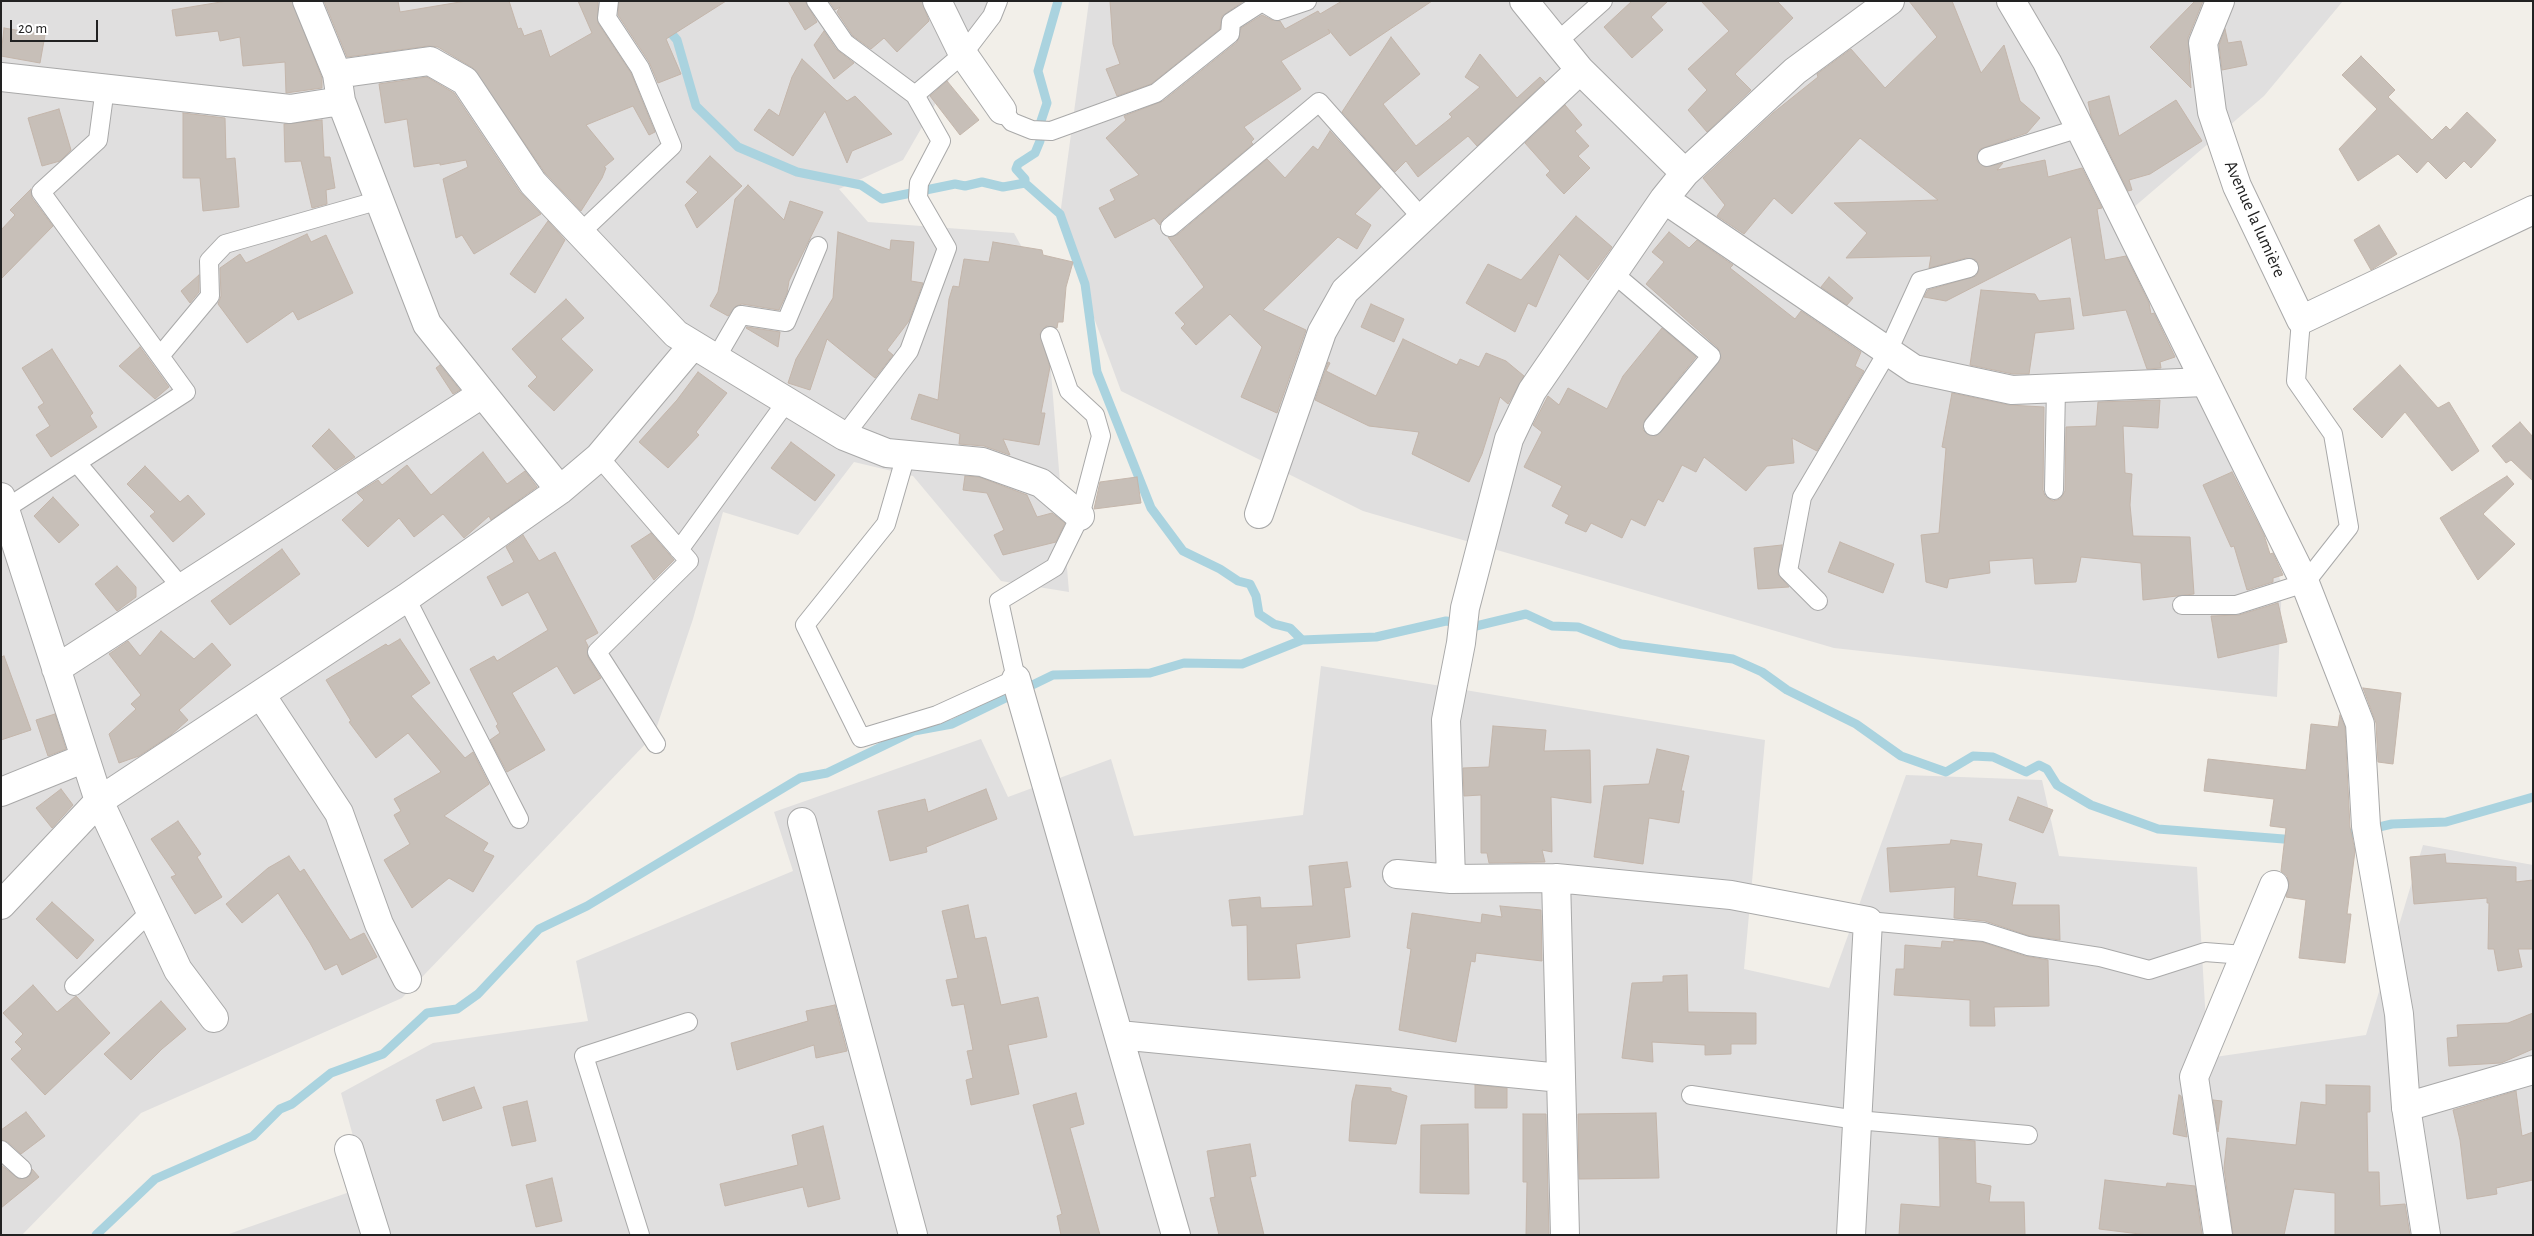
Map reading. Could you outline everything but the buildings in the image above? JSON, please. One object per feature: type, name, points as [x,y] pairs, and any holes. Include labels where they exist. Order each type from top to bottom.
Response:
[{"type":"street","points":[[307,1],[337,74],[342,101],[427,324],[560,490]]},
{"type":"street","points":[[937,1],[963,54],[1002,110]]},
{"type":"street","points":[[1524,1],[1580,70],[1686,172]]},
{"type":"street","points":[[1451,879],[1446,720],[1461,643],[1465,608],[1509,438],[1532,391],[1664,200],[1686,172],[1795,70],[1890,1]]},
{"type":"street","points":[[2011,1],[2047,62],[2305,584],[2360,724],[2366,826],[2399,1014],[2406,1108],[2426,1235]]},
{"type":"street","name":"Avenue la lumière","points":[[2220,1],[2204,43],[2212,112],[2237,186],[2301,320]]},
{"type":"street","points":[[337,74],[430,61],[465,82],[533,183],[676,334],[844,436],[888,453],[982,462],[1041,484],[1080,516]]},
{"type":"street","points":[[1259,514],[1322,332],[1345,291],[1580,70]]},
{"type":"street","points":[[1,78],[290,108],[342,101]]},
{"type":"street","points":[[1664,200],[1914,369],[2012,390],[2205,382]]},
{"type":"street","points":[[2301,320],[2533,210]]},
{"type":"street","points":[[1,905],[99,801],[406,598],[560,490],[599,456],[693,345]]},
{"type":"street","points":[[56,669],[482,394]]},
{"type":"street","points":[[3,506],[99,801],[178,970],[214,1018]]},
{"type":"street","points":[[1019,687],[1176,1235]]},
{"type":"street","points":[[261,695],[339,813],[379,924],[407,979]]},
{"type":"street","points":[[1,792],[84,758]]},
{"type":"street","points":[[802,822],[910,1234]]},
{"type":"street","points":[[1397,874],[1451,879],[1556,878],[1732,895],[1868,922],[1851,1235]]},
{"type":"street","points":[[1556,878],[1565,1235]]},
{"type":"street","points":[[2218,1235],[2194,1077],[2274,885]]},
{"type":"street","points":[[1119,1035],[1561,1078]]},
{"type":"street","points":[[2406,1108],[2533,1070]]},
{"type":"street","points":[[349,1149],[376,1235]]},
{"type":"lane","points":[[580,233],[672,146],[640,68],[607,18],[609,1]]},
{"type":"lane","points":[[816,1],[845,43],[915,96],[941,141],[918,190],[948,248],[908,351],[844,436]]},
{"type":"lane","points":[[915,96],[963,54],[992,16],[998,1]]},
{"type":"lane","points":[[1002,110],[1012,122],[1032,130],[1051,131],[1156,93],[1230,34],[1231,22],[1262,2],[1277,11],[1307,1]]},
{"type":"lane","points":[[1557,42],[1603,1]]},
{"type":"lane","points":[[3,506],[77,463],[186,392],[41,192],[98,140],[104,88]]},
{"type":"lane","points":[[1170,227],[1319,102],[1422,218]]},
{"type":"lane","points":[[1987,157],[2080,128]]},
{"type":"lane","points":[[160,356],[210,296],[209,261],[225,244],[380,200]]},
{"type":"lane","points":[[716,358],[741,315],[786,322],[818,246]]},
{"type":"lane","points":[[1818,601],[1788,571],[1802,498],[1888,351],[1920,280],[1969,268]]},
{"type":"lane","points":[[1613,273],[1711,356],[1653,426]]},
{"type":"lane","points":[[2182,606],[2236,605],[2305,584],[2349,527],[2333,434],[2296,381],[2301,320]]},
{"type":"lane","points":[[906,455],[886,524],[805,625],[861,738],[1019,687],[999,601],[1055,567],[1080,516],[1101,436],[1095,415],[1069,391],[1050,336]]},
{"type":"lane","points":[[2054,490],[2056,388]]},
{"type":"lane","points":[[679,550],[787,401]]},
{"type":"lane","points":[[599,456],[689,561],[597,652],[656,744]]},
{"type":"lane","points":[[77,463],[182,588]]},
{"type":"lane","points":[[406,598],[519,818]]},
{"type":"lane","points":[[74,986],[151,911]]},
{"type":"lane","points":[[1868,922],[1984,932],[2028,946],[2100,958],[2149,970],[2205,952],[2244,955]]},
{"type":"lane","points":[[640,1235],[584,1056],[688,1022]]},
{"type":"lane","points":[[1691,1095],[1857,1120],[2028,1135]]},
{"type":"lane","points":[[1,1150],[22,1169]]},
{"type":"shaded area","points":[[1,1],[992,1],[974,37],[903,160],[839,189],[868,222],[1014,233],[1044,287],[1069,592],[1001,581],[913,476],[854,462],[798,535],[723,512],[693,619],[654,735],[402,998],[141,1113],[22,1235],[1,1235]]},
{"type":"shaded area","points":[[1089,1],[2343,1],[2264,96],[2127,213],[2282,584],[2277,697],[1834,648],[1363,511],[1121,391],[1059,223]]},
{"type":"shaded area","points":[[1321,666],[1765,740],[1744,969],[1829,988],[1906,775],[2042,780],[2059,856],[2197,867],[2208,1058],[2366,1035],[2423,845],[2533,865],[2533,1235],[226,1235],[367,1186],[341,1093],[433,1043],[588,1021],[576,961],[793,871],[774,812],[981,739],[1008,797],[1111,759],[1134,836],[1303,815]]},
{"type":"waterway","points":[[1025,183],[1025,179],[1016,169],[1018,164],[1035,153],[1040,141],[1041,121],[1047,103],[1038,71],[1058,1]]},
{"type":"waterway","points":[[665,26],[677,40],[696,106],[738,147],[797,172],[861,185],[882,199],[955,184],[965,186],[982,182],[1003,187],[1025,183],[1060,214],[1085,284],[1097,372],[1151,508],[1183,551],[1220,569],[1238,581],[1250,584],[1256,596],[1259,614],[1274,624],[1290,628],[1302,640]]},
{"type":"waterway","points":[[96,1235],[155,1179],[253,1136],[280,1109],[292,1104],[331,1073],[383,1054],[427,1013],[457,1009],[478,994],[539,929],[587,906],[800,778],[827,773],[914,731],[952,724],[1053,675],[1150,673],[1184,663],[1242,664],[1302,640],[1376,637],[1446,621],[1476,626],[1526,614],[1552,626],[1578,627],[1621,644],[1733,659],[1762,672],[1787,690],[1856,724],[1901,756],[1946,772],[1973,756],[1993,757],[2026,772],[2039,765],[2047,769],[2057,785],[2091,805],[2158,829],[2296,840]]},
{"type":"waterway","points":[[2340,836],[2392,824],[2446,822],[2533,797]]}]
